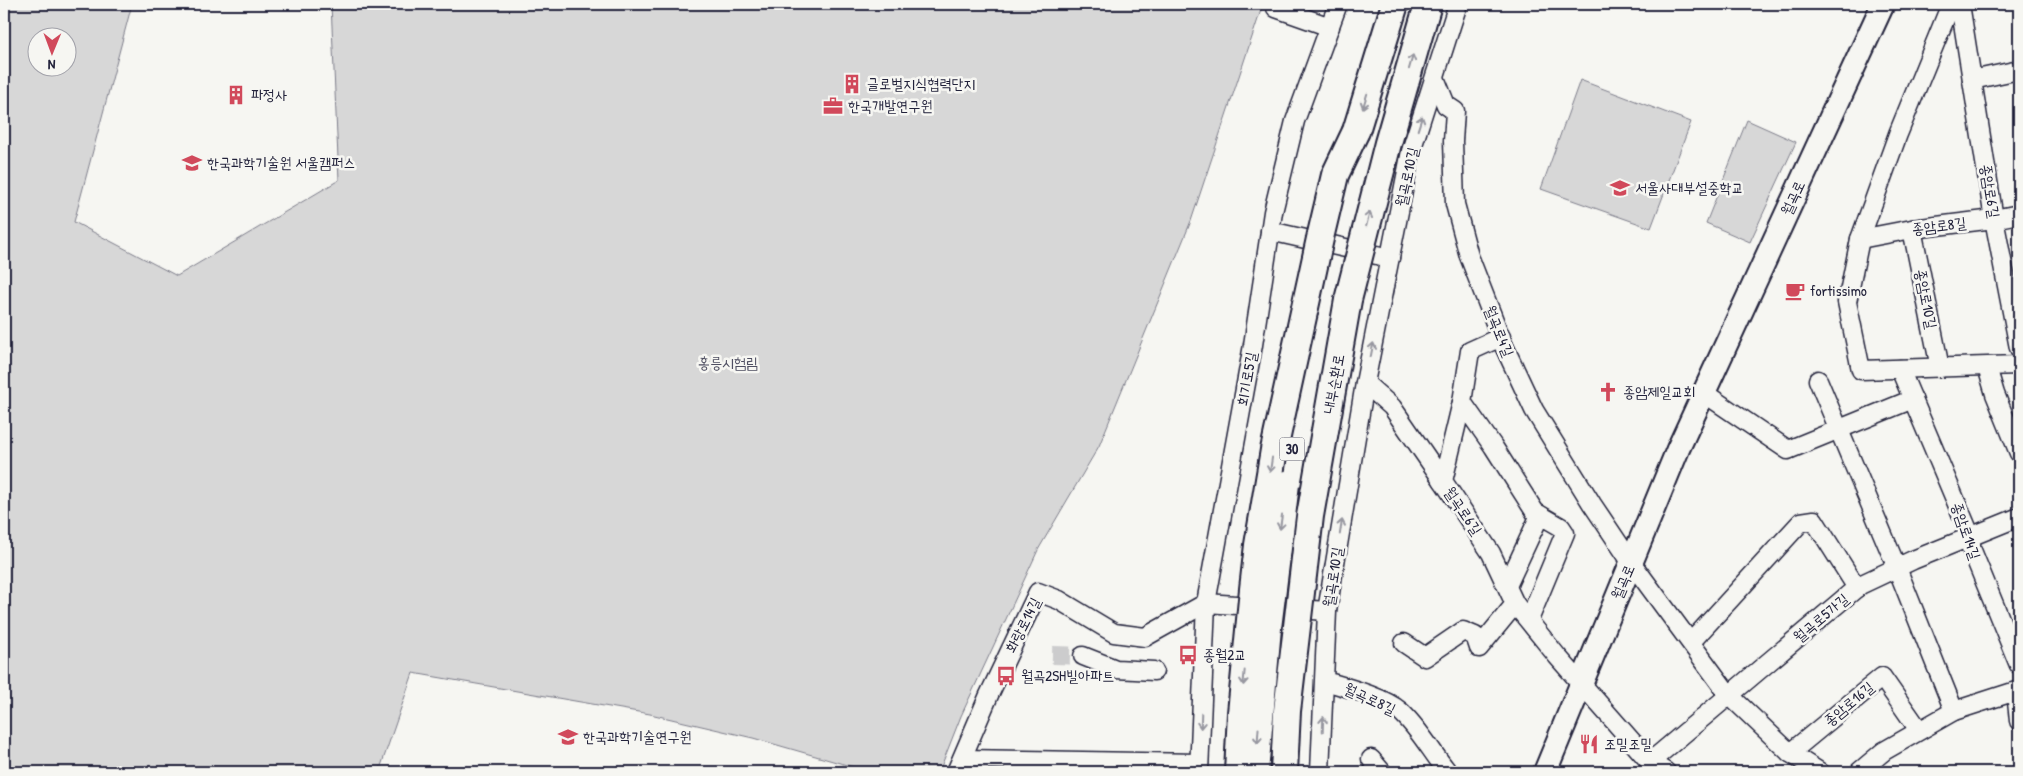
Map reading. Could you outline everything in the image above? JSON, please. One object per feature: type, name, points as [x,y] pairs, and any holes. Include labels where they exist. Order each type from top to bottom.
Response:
[{"type":"highway","name":"내부순환로","points":[[1255,772],[1268,628],[1286,485],[1311,341],[1343,201],[1356,130],[1395,4]]},
{"type":"highway","name":"내부순환로","points":[[1284,772],[1288,712],[1310,516],[1348,300],[1388,143],[1428,4]]},
{"type":"highway","points":[[1238,772],[1241,713],[1253,589],[1258,545],[1274,450],[1320,234],[1335,175],[1356,130]]},
{"type":"highway","points":[[1300,772],[1306,689],[1322,564],[1323,513],[1348,300]]},
{"type":"main road","name":"월곡로","points":[[1551,770],[1582,682],[1678,448],[1883,4]]},
{"type":"street","name":"회기로5길","points":[[959,766],[1199,767],[1206,603],[1254,345],[1273,212],[1295,121],[1338,4]]},
{"type":"street","name":"월곡로10길","points":[[1320,772],[1328,611],[1365,384],[1411,151],[1458,4]]},
{"type":"street","points":[[1950,4],[1898,134],[1860,239],[1848,302],[1861,370],[2019,365]]},
{"type":"street","name":"종암로6길","points":[[1960,4],[1994,219],[2019,348]]},
{"type":"street","points":[[1276,8],[1330,27]]},
{"type":"street","points":[[1972,80],[2019,70]]},
{"type":"street","name":"월곡로4길","points":[[1435,78],[1446,105],[1455,111],[1453,141],[1455,204],[1469,256],[1501,338],[1534,410],[1592,504],[1631,562]]},
{"type":"street","name":"종암로8길","points":[[1860,239],[1912,229],[2019,214]]},
{"type":"street","name":"종암로10길","points":[[1912,229],[1940,368]]},
{"type":"street","points":[[1270,231],[1390,258]]},
{"type":"street","name":"월곡로6길","points":[[1501,338],[1470,351],[1462,402],[1443,481],[1491,554],[1515,604],[1557,656],[1582,682],[1650,762],[1666,772]]},
{"type":"street","points":[[1988,367],[1995,394],[2019,453]]},
{"type":"street","name":"종암로14길","points":[[1900,369],[1971,537],[1971,548],[2019,665]]},
{"type":"street","points":[[1818,380],[1897,568],[1954,711]]},
{"type":"street","points":[[1365,384],[1392,407],[1443,481]]},
{"type":"street","points":[[1704,393],[1788,450],[1913,399]]},
{"type":"street","points":[[1462,402],[1535,512],[1561,527],[1565,534],[1529,620]]},
{"type":"street","points":[[1507,586],[1540,515]]},
{"type":"street","name":"월곡로5가길","points":[[1650,762],[1857,588],[1897,568],[2019,517]]},
{"type":"street","points":[[1690,642],[1801,522],[1814,520],[1857,588]]},
{"type":"street","points":[[1631,562],[1729,694],[1790,753],[1820,772]]},
{"type":"street","name":"화랑로14길","points":[[959,766],[989,695],[1038,592],[1059,600],[1114,633],[1145,637],[1206,603]]},
{"type":"street","points":[[1206,603],[1328,611]]},
{"type":"street","points":[[1404,643],[1425,657],[1463,630],[1475,636],[1479,648],[1515,604]]},
{"type":"street","points":[[1084,656],[1116,668],[1154,671]]},
{"type":"street","name":"종암로16길","points":[[1790,753],[1882,677],[1920,730]]},
{"type":"street","name":"월곡로8길","points":[[1324,681],[1359,691],[1399,710],[1448,772]]},
{"type":"street","points":[[1859,772],[1884,751],[1954,711],[2017,691],[2019,721]]},
{"type":"green space","name":"홍릉시험림","points":[[4,4],[132,4],[74,222],[177,276],[339,180],[331,4],[1263,4],[1191,221],[1099,446],[1038,550],[961,716],[939,772],[871,772],[753,738],[650,714],[413,673],[379,772],[4,772]]},
{"type":"green space","points":[[1580,80],[1691,122],[1651,228],[1541,189]]},
{"type":"green space","points":[[1747,120],[1796,142],[1750,242],[1706,223]]},
{"type":"pier","points":[[1400,4],[1417,4],[1400,51],[1366,168],[1347,251],[1274,772],[1258,772],[1286,512],[1306,388],[1352,164]]},
{"type":"tunnel","points":[[1052,655],[1083,656]]},
{"type":"place","name":"글로벌지식협력단지","points":[[852,84]]},
{"type":"place","name":"파정사","points":[[236,95]]},
{"type":"place","name":"한국개발연구원","points":[[833,106]]},
{"type":"place","name":"한국과학기술원 서울캠퍼스","points":[[192,163]]},
{"type":"place","name":"서울사대부설중학교","points":[[1620,188]]},
{"type":"place","name":"fortissimo","points":[[1795,291]]},
{"type":"place","name":"종암제일교회","points":[[1608,392]]},
{"type":"place","name":"종월2교","points":[[1188,655]]},
{"type":"place","name":"월곡2SH빌아파트","points":[[1006,676]]},
{"type":"place","name":"한국과학기술연구원","points":[[568,737]]},
{"type":"place","name":"조밀조밀","points":[[1589,744]]}]
